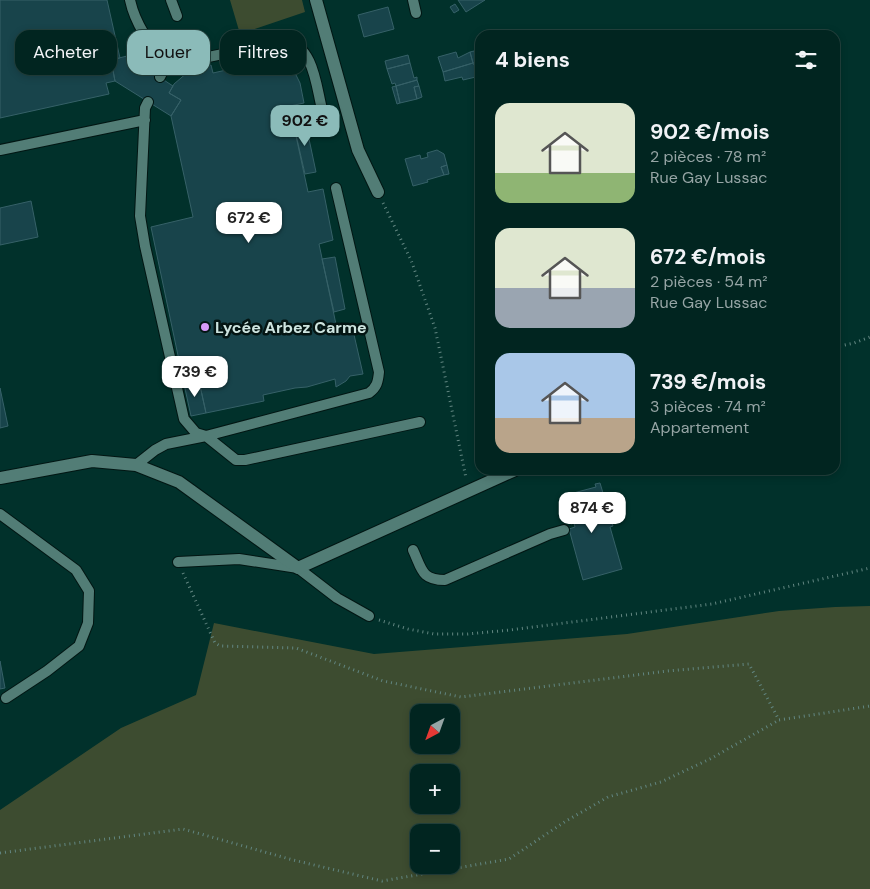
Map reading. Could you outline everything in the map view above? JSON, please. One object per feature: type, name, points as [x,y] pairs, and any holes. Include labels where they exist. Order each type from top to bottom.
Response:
[{"type":"street","points":[[316,0],[358,150],[378,192]]},
{"type":"street","points":[[0,478],[92,461],[136,465],[179,482],[298,568],[504,475]]},
{"type":"lane","points":[[130,0],[133,12],[143,30]]},
{"type":"lane","points":[[171,0],[177,16]]},
{"type":"lane","points":[[412,0],[416,13]]},
{"type":"lane","points":[[210,57],[286,41],[292,42],[302,49],[308,57],[322,109]]},
{"type":"lane","points":[[148,102],[145,108],[140,207],[145,246],[184,419],[196,433],[206,436],[236,460],[245,460],[420,422]]},
{"type":"lane","points":[[0,150],[145,120]]},
{"type":"lane","points":[[136,465],[166,444],[206,436],[369,393],[375,388],[379,372],[336,188]]},
{"type":"lane","points":[[0,514],[76,570],[89,591],[88,623],[79,646],[47,671],[6,698]]},
{"type":"lane","points":[[413,550],[424,573],[433,580],[445,580],[550,534],[564,530]]},
{"type":"lane","points":[[178,562],[239,559],[298,568],[337,598],[369,616]]},
{"type":"path","points":[[378,192],[411,260],[435,328],[468,491]]},
{"type":"path","points":[[840,346],[854,344],[870,336]]},
{"type":"path","points":[[178,562],[211,636],[215,643],[220,646],[296,648],[383,681],[461,697],[667,671],[749,664],[779,720]]},
{"type":"path","points":[[369,616],[408,630],[434,634],[468,634],[510,630],[712,604],[870,568]]},
{"type":"path","points":[[0,853],[183,829],[293,860],[382,881],[509,859],[566,821],[608,797],[661,782],[710,759],[779,720],[870,706]]},
{"type":"green space","points":[[230,0],[302,0],[305,12],[252,30],[239,30]]},
{"type":"green space","points":[[870,606],[870,889],[0,889],[0,810],[121,728],[196,695],[214,623],[374,654],[627,634],[779,611]]},
{"type":"building","points":[[0,0],[107,0],[114,30],[15,30],[15,75],[114,75],[115,81],[106,83],[109,94],[0,118]]},
{"type":"building","points":[[458,0],[485,0],[466,12]]},
{"type":"building","points":[[455,4],[459,10],[454,13],[450,7]]},
{"type":"building","points":[[388,7],[394,29],[364,37],[358,15]]},
{"type":"building","points":[[117,45],[120,58],[117,59]]},
{"type":"building","points":[[474,51],[475,62],[473,63],[470,52]]},
{"type":"building","points":[[456,52],[458,58],[470,52],[473,63],[443,72],[438,57]]},
{"type":"building","points":[[408,55],[410,63],[387,69],[385,61]]},
{"type":"building","points":[[127,56],[127,75],[156,75],[173,86],[169,93],[181,100],[171,116],[115,81],[114,75],[117,75],[117,58]]},
{"type":"building","points":[[410,63],[414,78],[417,77],[417,80],[396,86],[395,83],[392,84],[387,69]]},
{"type":"building","points":[[473,63],[475,65],[475,77],[463,80],[462,77],[445,81],[443,72]]},
{"type":"building","points":[[211,65],[213,73],[220,71],[220,75],[296,75],[300,83],[304,103],[290,106],[308,192],[323,189],[333,240],[319,244],[337,329],[352,326],[363,374],[350,376],[336,387],[335,379],[307,387],[263,395],[264,401],[206,413],[199,381],[184,384],[151,227],[193,217],[171,116],[181,100],[169,93],[174,84],[184,75],[210,75]]},
{"type":"building","points":[[417,80],[419,86],[414,87],[417,99],[400,103],[396,86]]},
{"type":"building","points":[[396,86],[400,103],[397,104],[392,87]]},
{"type":"building","points":[[419,86],[422,97],[417,99],[414,87]]},
{"type":"building","points":[[305,120],[316,172],[305,174],[293,122]]},
{"type":"building","points":[[437,150],[444,154],[447,165],[441,167],[444,175],[413,186],[405,159],[420,155],[421,159],[428,157],[427,153]]},
{"type":"building","points":[[447,165],[449,174],[444,175],[441,167]]},
{"type":"building","points":[[31,201],[38,237],[0,245],[0,208]]},
{"type":"building","points":[[335,257],[345,309],[334,312],[322,259]]},
{"type":"building","points":[[199,381],[206,413],[191,416],[184,384]]},
{"type":"building","points":[[0,388],[8,426],[0,428]]},
{"type":"building","points":[[600,483],[606,503],[599,505],[604,520],[610,518],[613,526],[610,527],[622,569],[583,580],[569,529],[575,527],[574,523],[571,524],[569,518],[572,517],[566,495],[596,487],[595,484]]},
{"type":"building","points":[[0,661],[5,688],[0,689]]},
{"type":"place","name":"Lycée Arbez Carme","points":[[205,327]]}]
